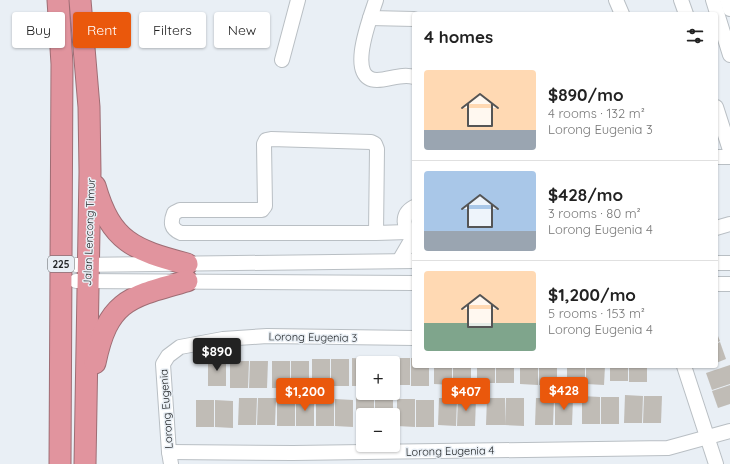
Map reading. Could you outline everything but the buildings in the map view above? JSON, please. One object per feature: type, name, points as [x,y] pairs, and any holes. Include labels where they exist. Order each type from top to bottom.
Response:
[{"type":"highway","name":"225","points":[[58,0],[62,64],[60,464]]},
{"type":"highway","name":"Jalan Lencong Timur","points":[[80,0],[89,107],[90,172],[82,273],[86,404],[85,464]]},
{"type":"highway","name":"225","points":[[62,64],[72,127],[82,273],[69,464]]},
{"type":"highway","points":[[90,172],[99,202],[109,222],[119,234],[132,245],[187,273]]},
{"type":"highway","points":[[86,404],[99,340],[111,317],[119,308],[187,273]]},
{"type":"street","points":[[282,60],[298,0]]},
{"type":"street","points":[[376,0],[360,54],[360,67],[366,75],[375,80],[412,76]]},
{"type":"street","points":[[616,0],[621,12]]},
{"type":"street","points":[[713,0],[717,12]]},
{"type":"street","points":[[727,0],[730,9]]},
{"type":"street","points":[[718,16],[730,55]]},
{"type":"street","points":[[370,18],[412,19]]},
{"type":"street","points":[[718,114],[730,150]]},
{"type":"street","points":[[376,233],[377,149],[375,144],[371,142],[266,140],[264,144],[264,206],[262,210],[180,210],[174,213],[172,219],[172,226],[175,231],[181,233],[376,233],[412,235]]},
{"type":"street","points":[[718,157],[730,157]]},
{"type":"street","points":[[412,208],[407,212],[405,217],[405,228],[412,235]]},
{"type":"street","points":[[718,227],[730,224]]},
{"type":"street","points":[[399,261],[412,235]]},
{"type":"street","points":[[187,273],[412,261]]},
{"type":"street","points":[[718,263],[730,263]]},
{"type":"street","points":[[82,273],[187,273],[412,283]]},
{"type":"street","points":[[718,284],[730,284]]},
{"type":"street","name":"Lorong Eugenia 3","points":[[168,356],[180,347],[223,338],[267,336],[412,338]]},
{"type":"street","name":"Lorong Eugenia","points":[[168,356],[163,364],[170,458]]},
{"type":"street","points":[[685,368],[716,464]]},
{"type":"street","name":"Lorong Eugenia 4","points":[[170,458],[293,454],[668,448],[730,431]]}]
